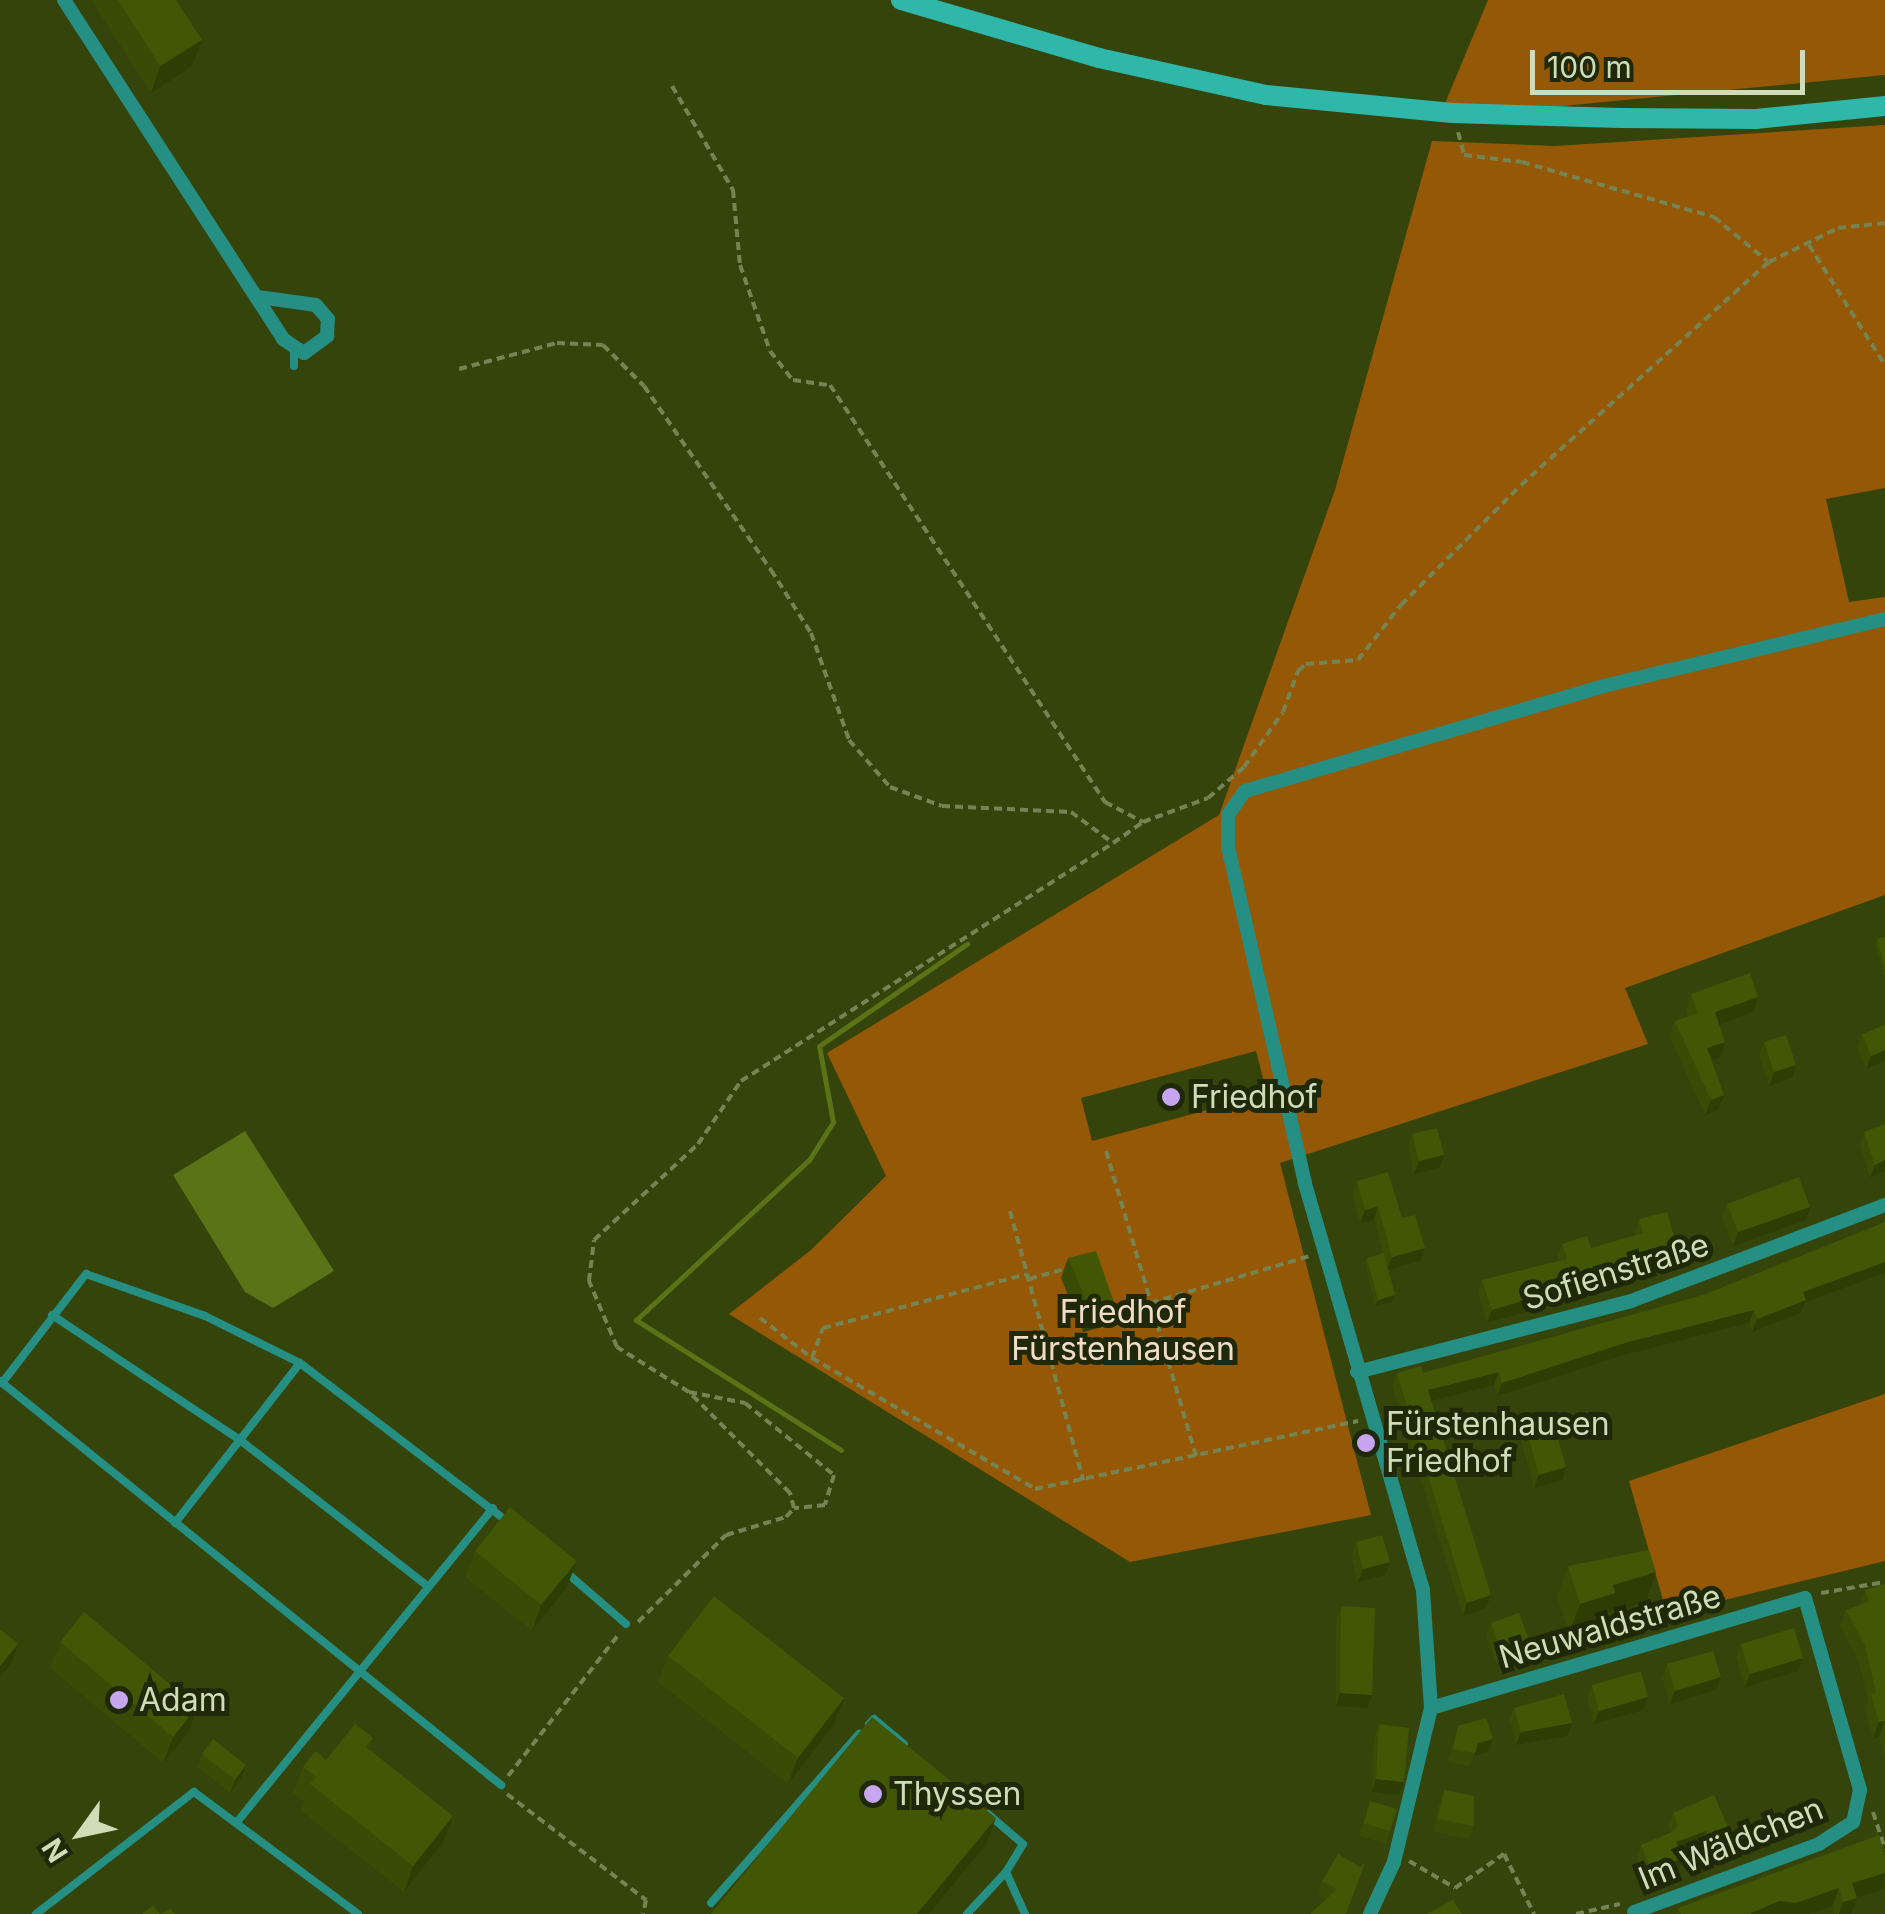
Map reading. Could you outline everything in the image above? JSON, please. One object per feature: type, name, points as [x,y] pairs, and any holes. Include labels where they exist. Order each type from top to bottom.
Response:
[{"type":"main road","points":[[901,0],[1099,58],[1266,95],[1452,113],[1756,118],[1885,106]]},
{"type":"street","points":[[64,0],[258,297],[294,348],[318,348],[327,336],[328,318],[316,305],[258,297]]},
{"type":"street","points":[[1370,1914],[1396,1854],[1431,1708],[1423,1590],[1324,1252],[1228,847],[1228,814],[1245,791],[1604,686],[1885,619]]},
{"type":"street","name":"Sofienstraße","points":[[1357,1372],[1630,1301],[1885,1205]]},
{"type":"street","name":"Neuwaldstraße","points":[[1431,1708],[1805,1598]]},
{"type":"street","name":"Im Wäldchen","points":[[1634,1912],[1838,1835],[1859,1807],[1860,1790],[1805,1598]]},
{"type":"lane","points":[[294,348],[294,366]]},
{"type":"lane","points":[[501,1786],[1,1382],[86,1274],[205,1316],[300,1363],[522,1534]]},
{"type":"lane","points":[[52,1315],[240,1440],[430,1587]]},
{"type":"lane","points":[[176,1523],[300,1363]]},
{"type":"lane","points":[[237,1822],[356,1668],[370,1661],[493,1508]]},
{"type":"lane","points":[[552,1560],[626,1624]]},
{"type":"lane","points":[[711,1903],[874,1719],[919,1756]]},
{"type":"lane","points":[[36,1914],[194,1792],[358,1914]]},
{"type":"lane","points":[[967,1914],[1006,1872],[1023,1844],[978,1806]]},
{"type":"lane","points":[[1006,1872],[1024,1914]]},
{"type":"path","points":[[672,86],[733,190],[740,265],[770,351],[793,380],[830,384],[1105,802],[1143,822]]},
{"type":"path","points":[[1452,113],[1464,155],[1522,162],[1714,217],[1769,262]]},
{"type":"path","points":[[794,1508],[790,1493],[689,1392],[617,1347],[589,1282],[594,1240],[698,1144],[741,1081],[1143,822],[1208,798],[1244,767],[1283,712],[1306,664],[1358,660],[1402,605],[1521,484],[1769,262],[1838,228],[1885,223]]},
{"type":"path","points":[[1809,245],[1885,364]]},
{"type":"path","points":[[458,369],[557,343],[603,345],[644,386],[771,570],[811,633],[849,740],[890,787],[942,806],[1071,812],[1113,843]]},
{"type":"path","points":[[1106,1151],[1196,1457]]},
{"type":"path","points":[[1010,1211],[1082,1480]]},
{"type":"path","points":[[1108,1296],[1114,1314],[1324,1252]]},
{"type":"path","points":[[812,1358],[823,1328],[1080,1264]]},
{"type":"path","points":[[760,1318],[812,1358],[1035,1488],[1371,1418]]},
{"type":"path","points":[[643,1914],[646,1900],[501,1786],[626,1624],[647,1620],[726,1535],[786,1517],[794,1508],[825,1505],[834,1475],[745,1404],[689,1392]]},
{"type":"path","points":[[1805,1598],[1885,1582]]},
{"type":"path","points":[[1859,1807],[1874,1812],[1885,1849]]},
{"type":"path","points":[[1396,1854],[1455,1888],[1504,1854],[1534,1914]]},
{"type":"path","points":[[1576,1914],[1621,1904],[1634,1912]]},
{"type":"green space","points":[[1488,0],[1885,0],[1885,75],[1439,118]]},
{"type":"green space","name":"Friedhof Fürstenhausen","points":[[1885,125],[1885,488],[1826,499],[1849,602],[1885,597],[1885,895],[1625,988],[1648,1044],[1280,1163],[1371,1515],[1130,1562],[729,1314],[811,1250],[886,1176],[827,1053],[1219,815],[1335,490],[1432,141],[1555,146]],"holes":[[[1256,1051],[1267,1094],[1092,1141],[1081,1098]]]},
{"type":"green space","points":[[1885,1394],[1885,1561],[1667,1614],[1629,1481]]},
{"type":"shaded area","points":[[245,1131],[334,1271],[273,1308],[245,1292],[173,1175]]},
{"type":"building","points":[[118,0],[176,0],[202,40],[160,66]]},
{"type":"building","points":[[1885,937],[1885,968],[1877,939]]},
{"type":"building","points":[[1750,973],[1758,997],[1715,1012],[1725,1042],[1707,1048],[1724,1095],[1711,1100],[1675,1021],[1698,1013],[1691,994]]},
{"type":"building","points":[[1885,1025],[1885,1050],[1871,1056],[1862,1034]]},
{"type":"building","points":[[1786,1035],[1796,1065],[1774,1072],[1764,1042]]},
{"type":"building","points":[[1885,1124],[1885,1160],[1875,1165],[1864,1132]]},
{"type":"building","points":[[1437,1128],[1444,1155],[1419,1161],[1412,1134]]},
{"type":"building","points":[[1388,1172],[1402,1218],[1415,1215],[1425,1248],[1392,1257],[1378,1206],[1365,1210],[1357,1181]]},
{"type":"building","points":[[1799,1177],[1810,1207],[1738,1232],[1727,1204]]},
{"type":"building","points":[[1667,1212],[1677,1247],[1640,1257],[1643,1266],[1492,1310],[1482,1280],[1567,1259],[1562,1244],[1587,1236],[1591,1248],[1643,1233],[1639,1219]]},
{"type":"building","points":[[1885,1222],[1885,1262],[1803,1292],[1806,1300],[1757,1319],[1754,1310],[1628,1342],[1502,1383],[1499,1372],[1428,1390],[1491,1595],[1467,1603],[1397,1373],[1421,1366],[1423,1373],[1703,1295]]},
{"type":"building","points":[[1096,1251],[1115,1305],[1091,1312],[1068,1258]]},
{"type":"building","points":[[1384,1253],[1395,1295],[1378,1300],[1367,1258]]},
{"type":"building","points":[[1552,1418],[1566,1467],[1539,1475],[1525,1425]]},
{"type":"building","points":[[510,1507],[577,1561],[541,1605],[475,1551]]},
{"type":"building","points":[[1382,1535],[1390,1562],[1363,1569],[1356,1542]]},
{"type":"building","points":[[1649,1550],[1656,1572],[1613,1585],[1615,1593],[1580,1604],[1568,1566]]},
{"type":"building","points":[[1885,1584],[1885,1721],[1879,1722],[1864,1643],[1846,1610],[1869,1602],[1865,1590]]},
{"type":"building","points":[[714,1596],[844,1698],[798,1758],[668,1656]]},
{"type":"building","points":[[1341,1606],[1375,1608],[1372,1695],[1340,1693]]},
{"type":"building","points":[[84,1612],[197,1707],[173,1737],[60,1642]]},
{"type":"building","points":[[1519,1613],[1530,1643],[1502,1653],[1491,1623]]},
{"type":"building","points":[[1794,1628],[1803,1658],[1750,1674],[1741,1644]]},
{"type":"building","points":[[0,1629],[18,1644],[0,1666]]},
{"type":"building","points":[[1713,1651],[1721,1677],[1675,1691],[1667,1664]]},
{"type":"building","points":[[1641,1671],[1648,1697],[1599,1711],[1592,1685]]},
{"type":"building","points":[[1564,1694],[1572,1723],[1521,1732],[1514,1708]]},
{"type":"building","name":"Thyssen","points":[[872,1717],[996,1818],[917,1914],[711,1914]]},
{"type":"building","points":[[1486,1718],[1493,1739],[1478,1743],[1475,1753],[1453,1749],[1458,1726]]},
{"type":"building","points":[[355,1724],[373,1738],[366,1747],[453,1816],[413,1866],[310,1784],[316,1777],[303,1767],[315,1751],[326,1760]]},
{"type":"building","points":[[1379,1724],[1409,1728],[1404,1782],[1376,1779]]},
{"type":"building","points":[[213,1739],[246,1765],[235,1780],[202,1754]]},
{"type":"building","points":[[1444,1790],[1474,1796],[1474,1826],[1438,1819]]},
{"type":"building","points":[[1714,1795],[1730,1832],[1710,1840],[1706,1831],[1676,1842],[1683,1858],[1651,1871],[1641,1845],[1678,1826],[1673,1813]]},
{"type":"building","points":[[1370,1801],[1397,1809],[1390,1831],[1364,1823]]},
{"type":"building","points":[[1879,1835],[1885,1873],[1852,1883],[1857,1898],[1843,1902],[1839,1888],[1796,1903],[1779,1901],[1749,1914],[1681,1914],[1678,1908]]},
{"type":"building","points":[[1338,1854],[1360,1867],[1365,1863],[1346,1914],[1310,1914],[1337,1889],[1322,1881]]},
{"type":"building","points":[[1453,1900],[1462,1914],[1426,1914]]},
{"type":"building","points":[[153,1905],[160,1914],[142,1914]]},
{"type":"waterway","points":[[841,1450],[636,1320],[809,1160],[833,1122],[819,1046],[967,944]]},
{"type":"place","name":"Friedhof","points":[[1171,1097]]},
{"type":"place","name":"Fürstenhausen Friedhof","points":[[1366,1443]]},
{"type":"place","name":"Adam","points":[[119,1700]]},
{"type":"place","name":"Thyssen","points":[[873,1794]]}]
